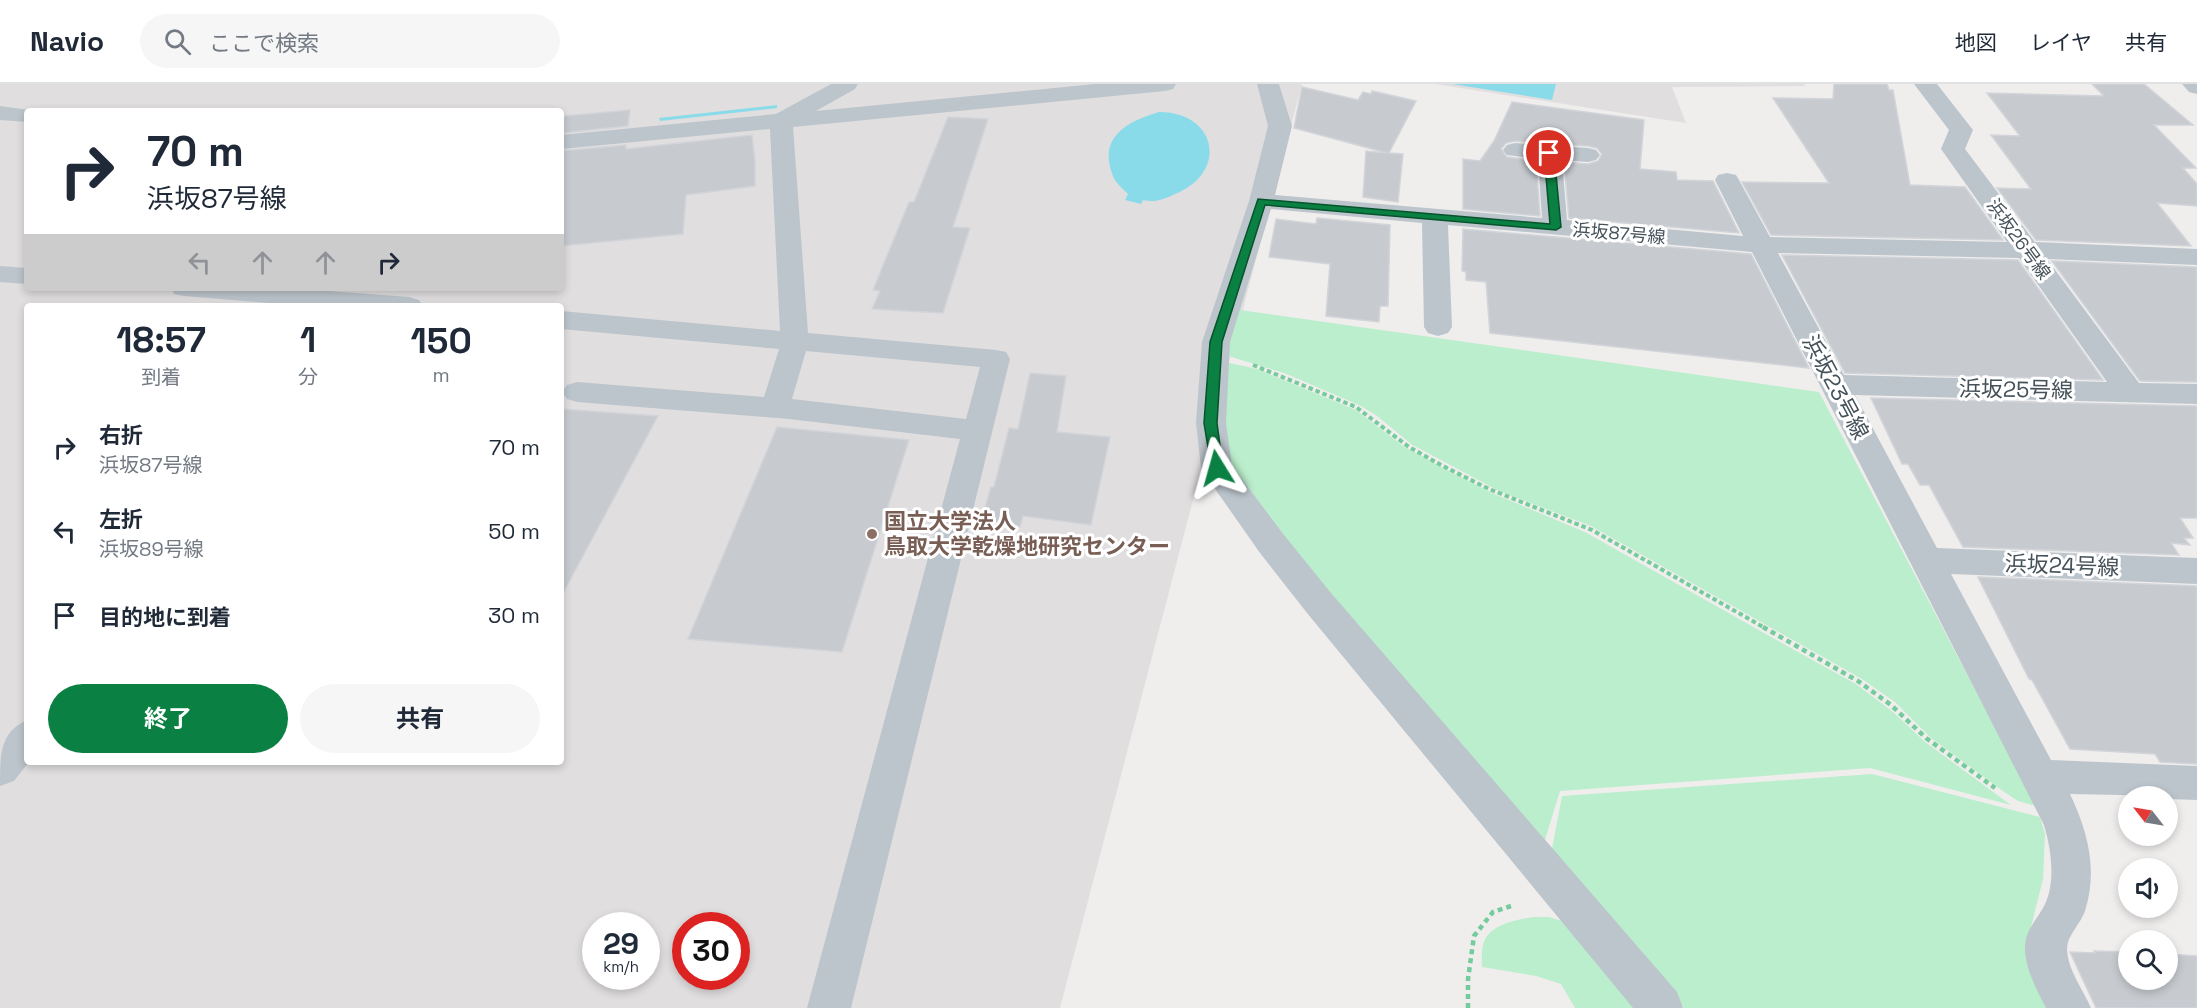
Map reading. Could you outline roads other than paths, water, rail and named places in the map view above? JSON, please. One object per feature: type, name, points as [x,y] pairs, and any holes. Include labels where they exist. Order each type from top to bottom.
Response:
[{"type":"street","points":[[781,121],[847,84]]},
{"type":"street","points":[[564,142],[1165,84]]},
{"type":"street","points":[[1268,84],[1280,126],[1261,201],[1216,342],[1210,423],[1217,468],[1272,544],[1319,603],[1661,1008]]},
{"type":"street","name":"浜坂26号線","points":[[1925,84],[1960,130],[1953,149],[2130,392]]},
{"type":"street","points":[[2193,84],[2197,87]]},
{"type":"street","points":[[0,113],[24,115]]},
{"type":"street","points":[[775,408],[795,341],[781,121]]},
{"type":"street","points":[[1515,150],[1588,155]]},
{"type":"street","points":[[1549,153],[1556,227]]},
{"type":"street","name":"浜坂23号線","points":[[1727,180],[2061,814],[2068,833],[2073,862],[2070,890],[2062,915],[2047,938],[2048,965],[2069,1008]]},
{"type":"street","name":"浜坂87号線","points":[[1261,201],[1761,245]]},
{"type":"street","points":[[1436,217],[1438,327]]},
{"type":"street","points":[[1761,245],[2027,250],[2197,257]]},
{"type":"street","points":[[0,273],[24,276]]},
{"type":"street","points":[[239,291],[384,299]]},
{"type":"street","points":[[564,320],[996,359],[830,1008]]},
{"type":"street","name":"浜坂25号線","points":[[1834,385],[2197,394]]},
{"type":"street","points":[[577,392],[775,408],[977,430]]},
{"type":"street","name":"浜坂24号線","points":[[1927,560],[2197,571]]},
{"type":"street","points":[[0,769],[24,740]]},
{"type":"street","points":[[2040,776],[2197,783]]},
{"type":"water","points":[[1452,84],[1556,84],[1552,100]]},
{"type":"water","points":[[777,105],[777,108],[660,121],[659,118]]},
{"type":"water","points":[[1159,112],[1179,115],[1194,122],[1204,132],[1209,145],[1209,158],[1203,172],[1192,184],[1175,194],[1155,201],[1143,200],[1141,204],[1125,200],[1128,194],[1114,178],[1109,162],[1112,141],[1118,133],[1136,120]]},
{"type":"place","name":"国立大学法人 鳥取大学乾燥地研究センター","points":[[872,534]]}]
